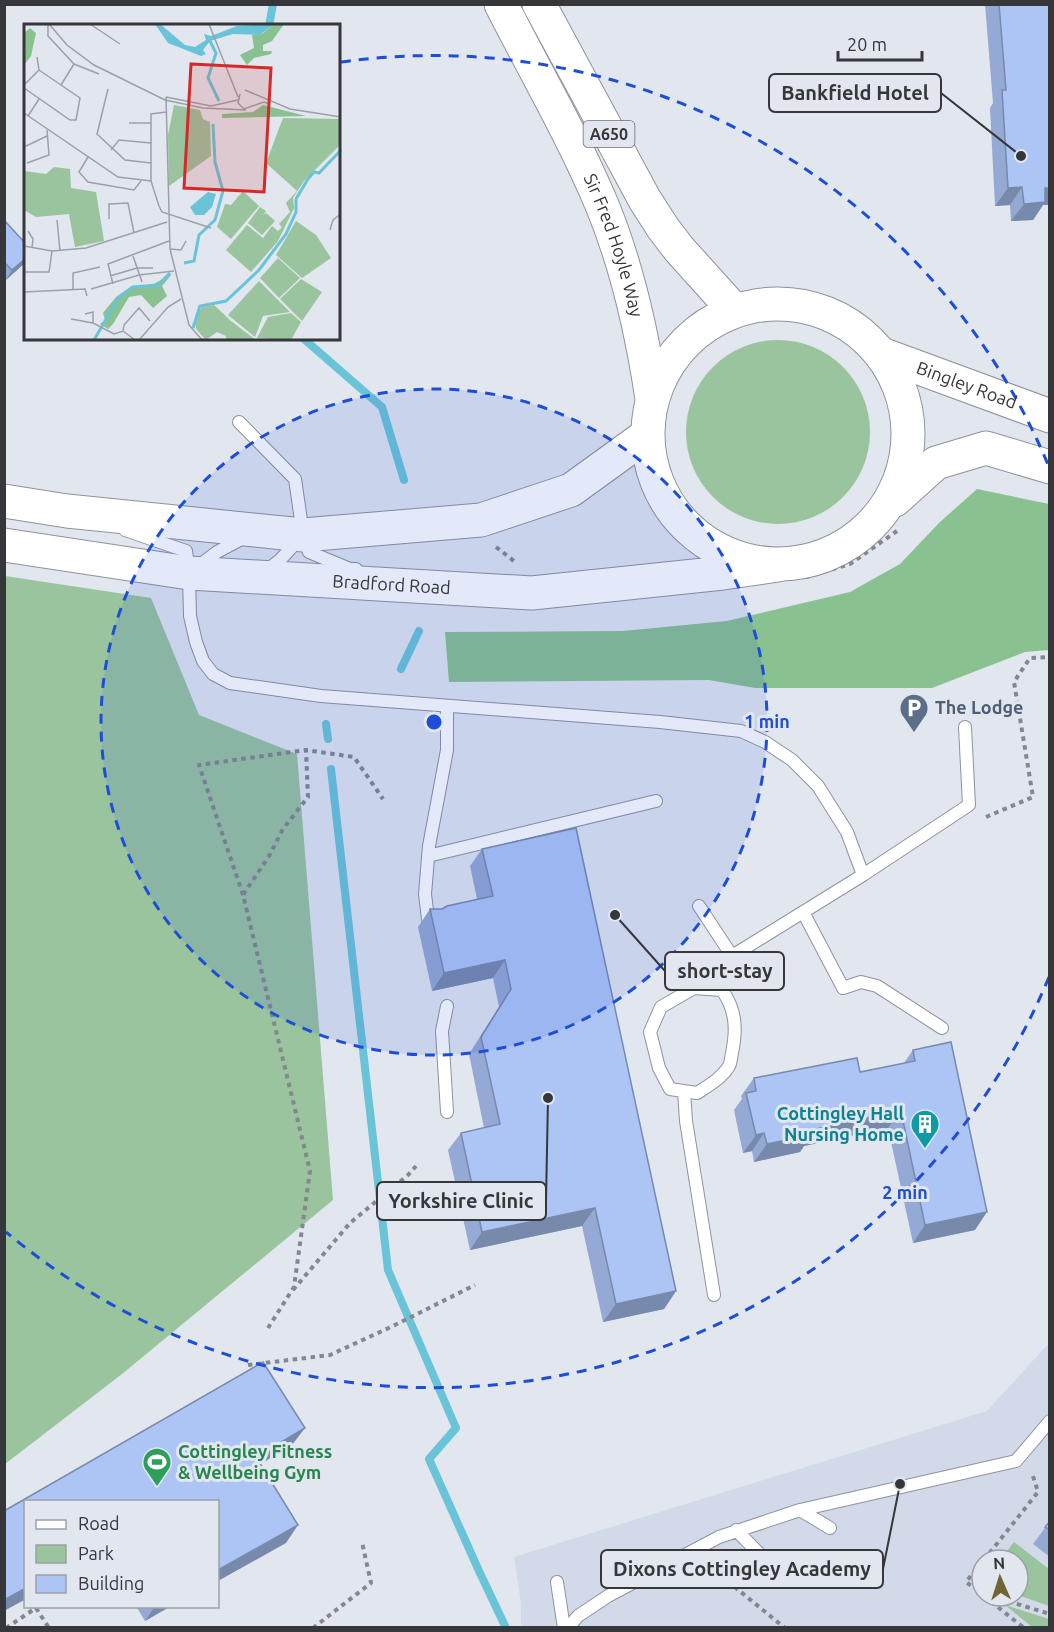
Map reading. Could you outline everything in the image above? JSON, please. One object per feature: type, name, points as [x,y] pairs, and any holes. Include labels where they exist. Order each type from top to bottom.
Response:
[{"type":"main road","name":"Sir Fred Hoyle Way","points":[[501,4],[585,166],[615,239],[637,309],[652,399]]},
{"type":"main road","name":"Sir Fred Hoyle Way","points":[[539,4],[556,39],[663,228],[734,310]]},
{"type":"main road","name":"A650","points":[[889,505],[905,469],[910,429],[903,390],[884,355],[854,327],[817,308],[775,303],[734,310],[698,330],[669,361],[652,399],[647,435],[654,475],[671,511],[696,536],[735,557],[778,565],[821,558],[860,537],[889,505],[936,463],[986,448],[1050,467]]},
{"type":"main road","name":"Bingley Road","points":[[884,355],[1050,416]]},
{"type":"main road","points":[[4,501],[67,511],[303,535],[481,520],[571,490],[647,435]]},
{"type":"main road","name":"Bradford Road","points":[[4,545],[189,573],[532,593],[778,565]]},
{"type":"lane","points":[[239,422],[295,479],[303,535],[309,552],[350,569],[373,570]]},
{"type":"lane","points":[[67,511],[186,551],[190,616],[196,642],[203,661],[213,674],[230,683],[321,696],[660,722],[741,732],[765,742],[792,760],[818,786],[847,832],[862,874]]},
{"type":"lane","points":[[189,573],[217,552],[258,530]]},
{"type":"lane","points":[[257,577],[280,560],[303,535]]},
{"type":"lane","points":[[450,575],[486,590]]},
{"type":"lane","points":[[428,919],[425,894],[428,856],[447,750],[447,706]]},
{"type":"lane","points":[[722,990],[732,956],[969,805],[965,727]]},
{"type":"lane","points":[[428,856],[656,801]]},
{"type":"lane","points":[[699,906],[732,956]]},
{"type":"lane","points":[[803,912],[843,988],[861,982],[877,986],[942,1028]]},
{"type":"lane","points":[[694,988],[722,990],[730,1002],[735,1020],[734,1046],[729,1066],[717,1079],[697,1093],[670,1089],[659,1068],[650,1032],[661,1007],[694,988]]},
{"type":"lane","points":[[447,1006],[442,1031],[447,1112]]},
{"type":"lane","points":[[684,1091],[686,1121],[714,1295]]},
{"type":"lane","points":[[566,1628],[578,1616],[608,1596],[719,1537],[800,1510],[1016,1461],[1050,1421]]},
{"type":"lane","points":[[800,1510],[830,1528]]},
{"type":"lane","points":[[736,1530],[786,1581]]},
{"type":"lane","points":[[557,1582],[566,1628]]},
{"type":"path","points":[[268,1328],[294,1287],[310,1171],[243,895],[199,765],[306,750],[354,757],[383,798]]},
{"type":"path","points":[[243,895],[269,856],[283,829],[308,797],[306,750]]},
{"type":"path","points":[[289,1295],[350,1223],[417,1166]]},
{"type":"path","points":[[248,1365],[330,1355],[475,1285]]},
{"type":"path","points":[[993,1548],[1038,1492],[1024,1452]]},
{"type":"path","points":[[719,1537],[732,1566],[731,1584],[785,1627]]},
{"type":"path","points":[[313,1628],[370,1583],[362,1542]]},
{"type":"path","points":[[6,1628],[36,1608],[49,1628]]},
{"type":"path","points":[[999,1608],[1024,1628]]},
{"type":"path","points":[[1030,1608],[1050,1614]]},
{"type":"shaded area","points":[[1049,1343],[1049,1627],[521,1627],[521,1603],[514,1557],[987,1411]]},
{"type":"green space","points":[[778,340],[796,341],[813,347],[829,355],[843,367],[855,381],[863,397],[869,414],[869,450],[863,467],[855,483],[843,497],[829,509],[813,517],[796,523],[778,524],[760,523],[743,517],[727,509],[713,497],[701,483],[693,467],[687,450],[686,432],[687,414],[693,397],[701,381],[713,367],[727,355],[743,347],[760,341]]},
{"type":"green space","points":[[977,489],[1049,504],[1049,650],[1025,652],[932,688],[755,688],[709,680],[449,682],[445,632],[623,631],[727,621],[850,592],[900,564],[940,522]]},
{"type":"green space","points":[[5,576],[151,598],[199,715],[297,754],[333,1200],[122,1374],[5,1464]]},
{"type":"green space","points":[[1014,1542],[1022,1548],[1009,1548]]},
{"type":"green space","points":[[1030,1554],[1049,1569],[1049,1606],[1030,1599]]},
{"type":"green space","points":[[1009,1608],[1049,1619],[1049,1627],[1032,1627]]},
{"type":"building","points":[[999,4],[1050,4],[1050,188],[1045,188],[1045,202],[1024,204],[1022,187],[1008,188],[1002,90],[1006,90]]},
{"type":"building","points":[[4,220],[24,242],[24,260],[12,270],[4,262]]},
{"type":"building","points":[[576,828],[676,1291],[616,1304],[595,1208],[482,1232],[461,1133],[500,1124],[481,1037],[511,989],[505,960],[444,973],[430,909],[442,909],[493,896],[482,849]]},
{"type":"building","name":"Cottingley Hall Nursing Home","points":[[951,1042],[987,1212],[925,1225],[901,1111],[811,1130],[812,1135],[767,1144],[764,1133],[756,1135],[746,1093],[756,1091],[754,1078],[857,1058],[860,1072],[915,1061],[913,1050]]},
{"type":"building","name":"Cottingley Fitness & Wellbeing Gym","points":[[263,1362],[305,1428],[256,1457],[298,1525],[219,1569],[219,1500],[24,1500],[24,1589],[4,1600],[4,1511]]},
{"type":"waterway","points":[[269,24],[273,4]]},
{"type":"waterway","points":[[305,340],[382,407],[404,480]]},
{"type":"waterway","points":[[401,669],[419,631]]},
{"type":"waterway","points":[[326,724],[328,739]]},
{"type":"waterway","points":[[331,769],[388,1270],[456,1428],[429,1459],[506,1628]]},
{"type":"place","name":"Bankfield Hotel","points":[[1021,156]]},
{"type":"place","name":"The Lodge","points":[[914,734]]},
{"type":"place","name":"short-stay","points":[[615,915]]},
{"type":"place","name":"Yorkshire Clinic","points":[[548,1098]]},
{"type":"place","name":"Cottingley Hall Nursing Home","points":[[925,1150]]},
{"type":"place","name":"Dixons Cottingley Academy","points":[[900,1484]]},
{"type":"place","name":"Cottingley Fitness & Wellbeing Gym","points":[[157,1488]]}]
